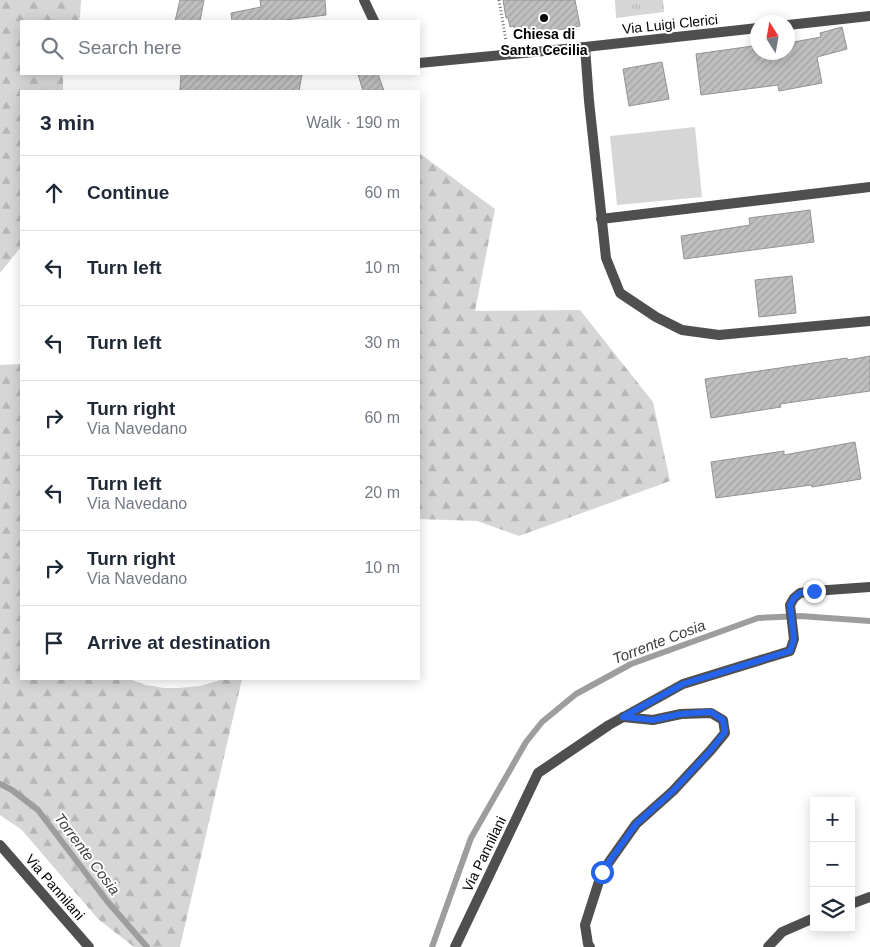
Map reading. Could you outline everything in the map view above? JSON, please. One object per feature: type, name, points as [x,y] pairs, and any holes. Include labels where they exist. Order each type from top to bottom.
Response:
[{"type":"street","points":[[364,0],[374,20]]},
{"type":"street","points":[[795,24],[870,16]]},
{"type":"street","name":"Via Luigi Clerici","points":[[420,63],[750,29]]},
{"type":"street","points":[[585,47],[606,258],[620,293],[656,317],[682,330],[720,335],[870,321]]},
{"type":"street","points":[[602,219],[870,187]]},
{"type":"street","points":[[623,717],[683,684],[790,651],[794,639],[790,605],[800,593],[870,587]]},
{"type":"street","points":[[590,947],[585,925],[602,872],[636,824],[673,791],[725,732],[723,720],[711,712],[681,714],[653,720],[623,717]]},
{"type":"street","name":"Via Pannilani","points":[[454,947],[538,773],[623,717]]},
{"type":"street","name":"Via Pannilani","points":[[0,845],[89,947]]},
{"type":"street","points":[[855,903],[870,897]]},
{"type":"street","points":[[768,947],[782,932],[810,920]]},
{"type":"path","points":[[498,0],[508,54]]},
{"type":"green space","points":[[0,0],[81,0],[78,20],[20,20],[20,75],[63,75],[63,90],[20,90],[20,248],[0,273]]},
{"type":"green space","points":[[615,0],[663,0],[664,12],[616,18]]},
{"type":"green space","points":[[695,127],[702,197],[617,205],[610,136]]},
{"type":"green space","points":[[420,154],[495,209],[475,311],[580,310],[653,402],[670,481],[519,536],[477,521],[420,519]]},
{"type":"green space","points":[[20,364],[20,680],[132,680],[146,685],[178,688],[200,686],[221,680],[242,680],[180,947],[134,947],[98,919],[22,830],[0,815],[0,365]]},
{"type":"building","points":[[180,0],[204,0],[200,20],[175,20]]},
{"type":"building","points":[[260,0],[325,0],[326,15],[285,20],[232,20],[231,13],[261,7]]},
{"type":"building","name":"Chiesa di Santa Cecilia","points":[[503,0],[575,0],[580,26],[531,35],[530,29],[515,31],[514,26],[510,27],[508,18],[506,18]]},
{"type":"building","points":[[842,27],[847,49],[817,57],[822,83],[779,91],[778,85],[701,95],[696,54],[750,46],[750,60],[795,60],[795,42],[821,37],[820,33]]},
{"type":"building","points":[[662,62],[669,99],[629,106],[623,69]]},
{"type":"building","points":[[181,75],[302,75],[299,90],[180,90]]},
{"type":"building","points":[[358,75],[378,75],[384,90],[363,90]]},
{"type":"building","points":[[810,210],[814,242],[684,259],[681,236],[750,225],[749,218]]},
{"type":"building","points":[[792,276],[796,313],[759,317],[755,280]]},
{"type":"building","points":[[870,356],[870,391],[780,404],[781,407],[711,418],[705,379]]},
{"type":"building","points":[[855,442],[861,479],[812,487],[811,485],[716,498],[711,462],[784,451],[784,455]]},
{"type":"waterway","name":"Torrente Cosia","points":[[432,947],[471,838],[526,742],[542,722],[576,694],[631,664],[758,618],[800,616],[870,621]]},
{"type":"waterway","name":"Torrente Cosia","points":[[0,784],[12,790],[38,810],[107,901],[147,947]]},
{"type":"place","name":"Chiesa di Santa Cecilia","points":[[544,18]]},
{"type":"route","points":[[602,872],[636,824],[673,791],[725,732],[723,720],[711,712],[681,714],[653,720],[623,717],[683,684],[790,651],[794,639],[790,605],[800,593],[814,591]]}]
